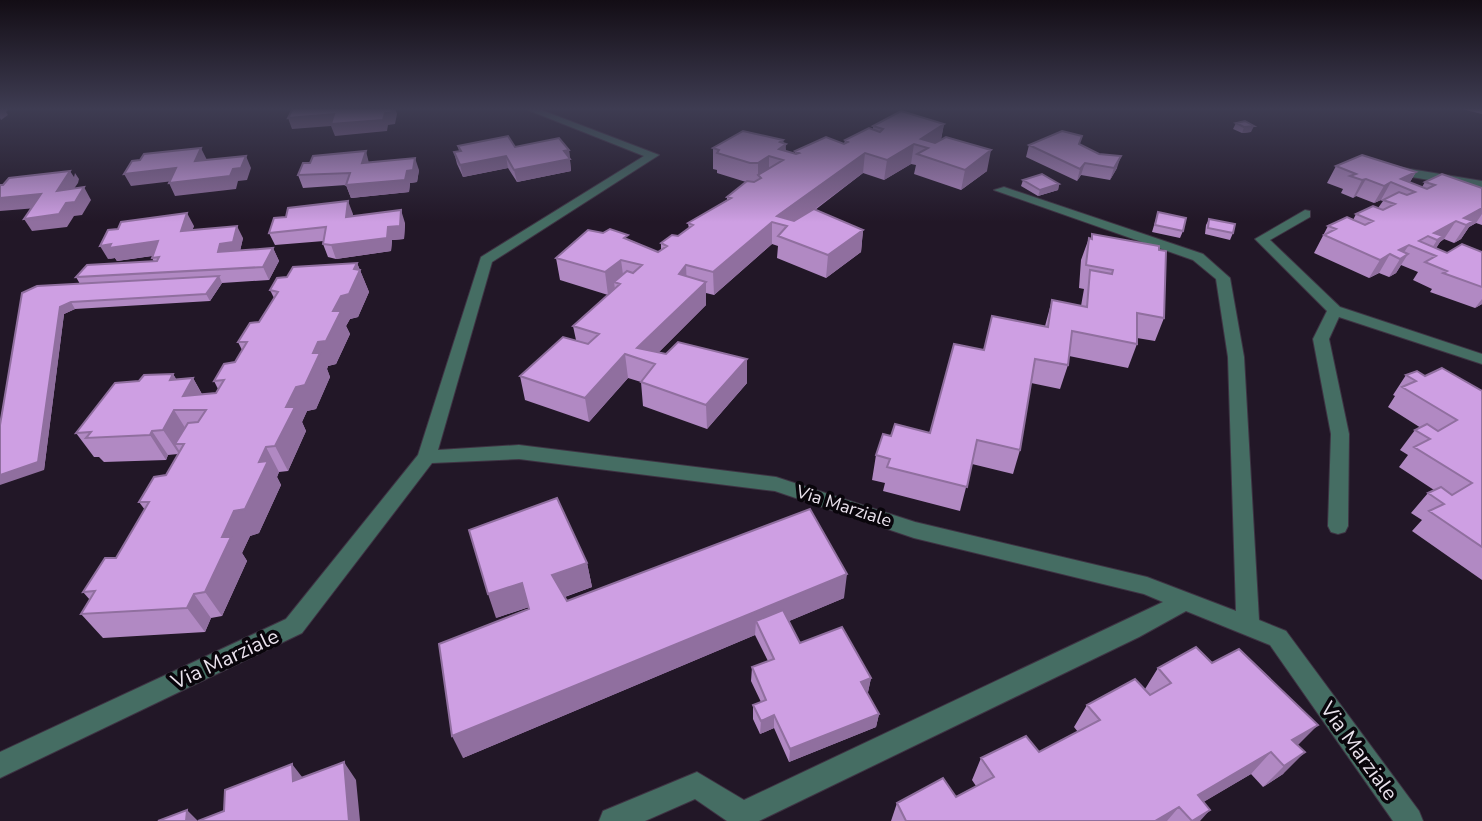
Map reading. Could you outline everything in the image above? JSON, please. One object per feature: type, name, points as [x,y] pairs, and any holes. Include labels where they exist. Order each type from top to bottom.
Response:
[{"type":"street","name":"Via Marziale","points":[[0,765],[294,626],[427,457],[486,260],[653,155],[630,146]]},
{"type":"street","points":[[1376,169],[1482,185]]},
{"type":"street","points":[[1000,190],[1198,257],[1223,278],[1236,356],[1248,626]]},
{"type":"street","points":[[1305,214],[1262,239],[1335,310],[1482,359]]},
{"type":"street","points":[[1335,310],[1321,339],[1340,434],[1338,526]]},
{"type":"street","name":"Via Marziale","points":[[427,457],[519,452],[776,484],[914,530],[1147,586],[1278,638],[1409,821]]},
{"type":"street","points":[[613,821],[698,785],[743,818],[1131,630],[1185,601]]},
{"type":"building","points":[[458,146],[566,146],[569,150],[564,151],[570,159],[514,170],[506,156],[460,165],[454,152],[461,151]]},
{"type":"building","points":[[783,146],[779,149],[799,153],[795,151],[805,146],[910,146],[887,160],[865,153],[777,216],[794,221],[814,209],[863,230],[828,255],[778,236],[787,226],[772,222],[713,272],[686,265],[679,274],[706,282],[637,348],[666,354],[678,342],[747,359],[706,405],[641,382],[655,364],[625,354],[585,398],[520,376],[563,337],[588,344],[599,334],[573,326],[620,284],[614,282],[627,271],[633,273],[642,265],[621,260],[605,272],[556,258],[588,230],[603,233],[610,229],[628,235],[624,238],[658,252],[667,246],[661,243],[672,235],[678,236],[693,225],[688,223],[731,198],[727,197],[747,181],[754,182],[761,178],[758,175],[783,160],[769,156],[758,163],[750,163],[717,153],[719,150],[713,148]]},
{"type":"building","points":[[922,146],[978,146],[991,150],[965,170],[917,154],[928,148]]},
{"type":"building","points":[[1032,146],[1084,146],[1099,154],[1121,156],[1114,168],[1085,163],[1080,169]]},
{"type":"building","points":[[201,148],[195,161],[246,156],[241,168],[233,169],[230,176],[169,183],[176,168],[124,174],[132,161],[140,160],[144,154]]},
{"type":"building","points":[[366,151],[362,163],[415,158],[413,170],[407,171],[405,180],[346,185],[350,173],[298,175],[303,163],[310,163],[313,156]]},
{"type":"building","points":[[1362,155],[1416,172],[1401,179],[1427,189],[1435,185],[1425,182],[1442,174],[1482,188],[1482,208],[1464,218],[1473,221],[1466,225],[1456,221],[1434,233],[1443,236],[1437,240],[1428,236],[1419,241],[1447,253],[1462,244],[1482,252],[1482,287],[1443,273],[1447,271],[1425,262],[1436,256],[1409,245],[1399,250],[1408,254],[1400,259],[1390,254],[1380,260],[1324,235],[1336,229],[1328,226],[1347,217],[1365,225],[1373,221],[1356,214],[1373,206],[1383,210],[1395,204],[1383,200],[1399,192],[1407,195],[1415,192],[1391,182],[1384,186],[1362,180],[1350,176],[1356,174],[1336,166]]},
{"type":"building","points":[[70,171],[57,191],[84,187],[75,202],[66,203],[59,214],[24,219],[41,194],[0,198],[0,185],[9,178]]},
{"type":"building","points":[[1042,174],[1059,184],[1040,190],[1023,180]]},
{"type":"building","points":[[348,201],[346,217],[401,210],[400,226],[388,227],[387,238],[331,245],[323,244],[326,227],[269,233],[274,218],[286,217],[288,208]]},
{"type":"building","points":[[1158,212],[1186,218],[1183,231],[1155,225]]},
{"type":"building","points":[[187,213],[181,231],[237,226],[233,242],[220,244],[218,252],[273,248],[263,267],[76,277],[87,265],[157,261],[159,257],[152,258],[158,241],[109,248],[111,244],[100,246],[108,230],[118,229],[121,222]]},
{"type":"building","points":[[1209,219],[1235,224],[1233,233],[1208,228]]},
{"type":"building","points":[[1092,234],[1159,246],[1159,250],[1166,251],[1164,318],[1137,313],[1137,344],[1072,331],[1068,365],[1035,359],[1020,450],[977,440],[967,487],[887,467],[890,459],[876,455],[883,434],[891,436],[895,424],[930,433],[954,344],[984,350],[992,316],[1048,327],[1052,300],[1087,307],[1090,270],[1112,274],[1113,270],[1086,265],[1089,238],[1092,239]]},
{"type":"building","points":[[357,263],[354,269],[360,270],[349,294],[341,296],[333,311],[341,311],[326,341],[318,342],[313,353],[320,353],[305,385],[296,387],[286,407],[295,407],[275,446],[266,447],[259,462],[268,461],[245,509],[234,511],[222,537],[231,537],[205,592],[194,594],[187,608],[81,614],[95,591],[83,592],[105,558],[116,558],[149,502],[139,502],[154,477],[166,475],[184,444],[175,444],[188,423],[198,422],[206,410],[174,410],[163,430],[152,431],[150,435],[86,438],[91,432],[76,433],[115,383],[139,381],[144,375],[173,374],[170,380],[193,378],[183,396],[216,393],[224,380],[214,381],[224,364],[235,362],[247,342],[238,342],[250,323],[259,322],[278,292],[270,290],[277,278],[287,277],[293,267]]},
{"type":"building","points":[[219,276],[206,294],[71,302],[60,307],[38,462],[0,475],[0,425],[22,293],[37,286]]},
{"type":"building","points":[[1442,368],[1482,391],[1482,547],[1429,511],[1444,504],[1428,493],[1441,487],[1452,495],[1472,483],[1414,447],[1430,439],[1415,430],[1427,424],[1438,431],[1457,420],[1402,387],[1416,381],[1406,375],[1417,371],[1425,376]]},
{"type":"building","points":[[557,498],[587,563],[552,575],[567,601],[810,509],[847,574],[452,736],[439,644],[529,609],[522,583],[488,594],[469,530]]},
{"type":"building","points":[[783,610],[800,643],[842,627],[871,678],[861,682],[879,714],[790,749],[774,715],[761,721],[753,705],[766,700],[752,667],[774,659],[756,621]]},
{"type":"building","points":[[1196,647],[1212,663],[1239,649],[1318,725],[1292,740],[1305,752],[1284,766],[1271,752],[1198,795],[1210,810],[1192,821],[1179,807],[1155,821],[906,821],[897,803],[943,778],[956,797],[994,777],[981,758],[1026,736],[1039,752],[1100,720],[1087,705],[1135,679],[1150,695],[1171,683],[1158,668]]},
{"type":"building","points":[[344,762],[349,821],[198,821],[224,811],[225,790],[292,764],[293,781]]},
{"type":"building","points":[[187,810],[186,821],[158,821]]}]
